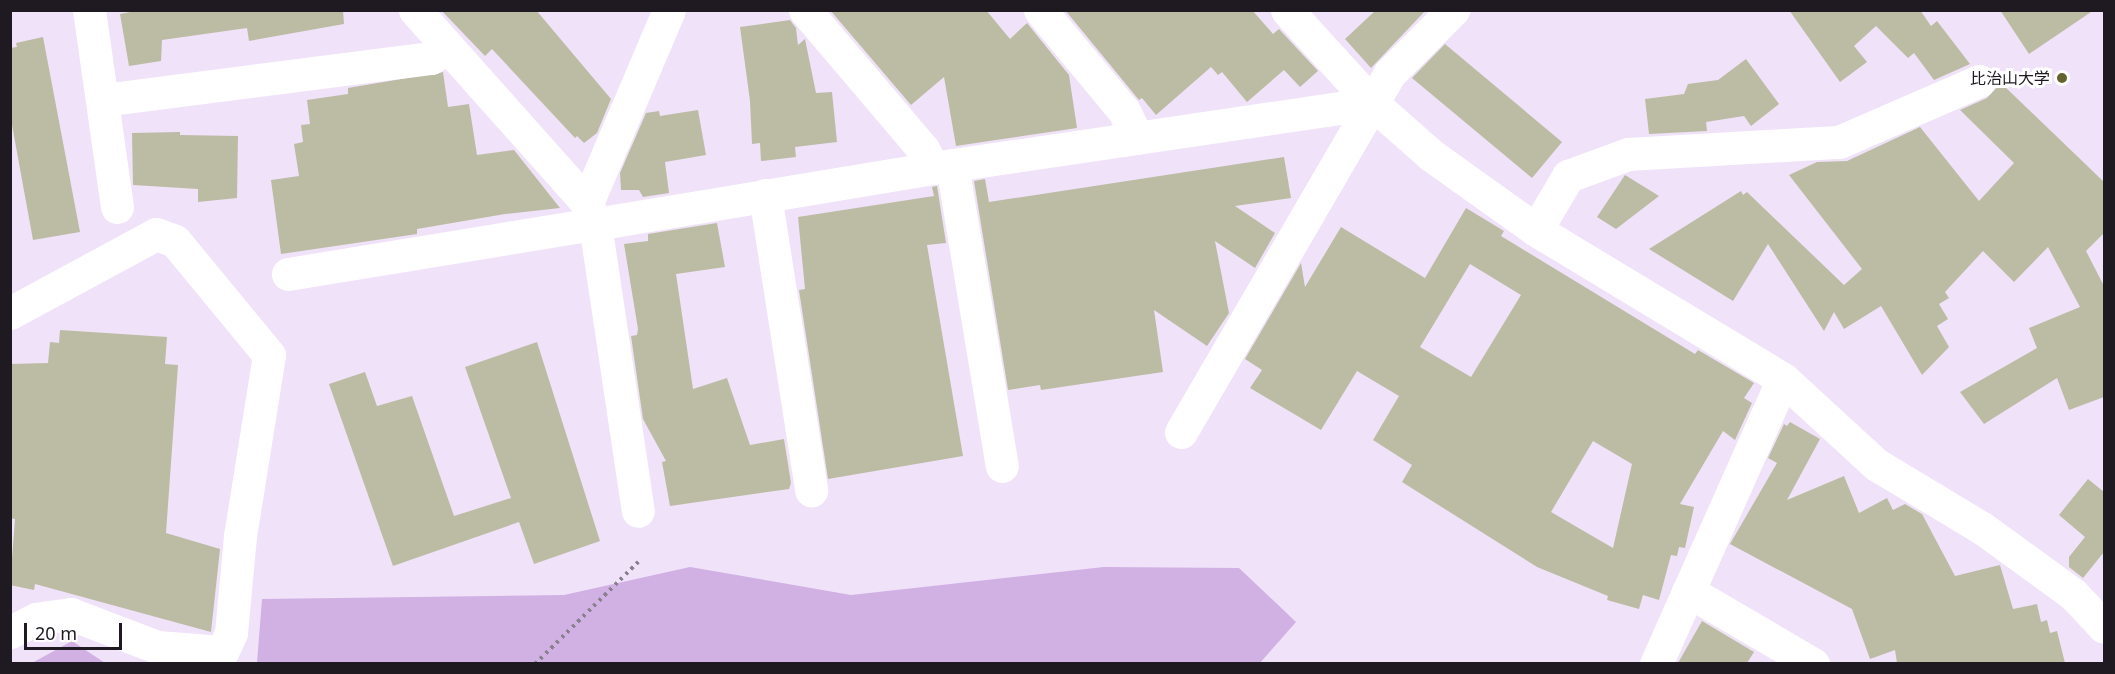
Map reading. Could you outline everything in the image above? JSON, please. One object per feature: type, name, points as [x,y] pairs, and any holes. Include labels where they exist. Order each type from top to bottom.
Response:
[{"type":"street","points":[[89,10],[117,207]]},
{"type":"street","points":[[415,10],[591,214]]},
{"type":"street","points":[[638,511],[591,214],[669,10]]},
{"type":"street","points":[[805,10],[923,148],[943,167],[1002,466]]},
{"type":"street","points":[[1040,10],[1124,111],[1137,138]]},
{"type":"street","points":[[1287,10],[1372,103],[1431,156],[1536,230],[1783,380],[1877,465],[1982,528],[2073,594],[2104,627]]},
{"type":"street","points":[[1181,432],[1389,74],[1453,10]]},
{"type":"street","points":[[103,100],[431,58],[448,46]]},
{"type":"street","points":[[1536,230],[1568,176],[1628,154],[1839,142],[1979,81]]},
{"type":"street","points":[[288,274],[591,214],[765,195],[1372,103]]},
{"type":"street","points":[[765,195],[811,490]]},
{"type":"street","points":[[10,313],[156,234],[175,241],[269,355],[240,536],[231,633],[222,652],[157,647],[71,614],[36,619],[10,632]]},
{"type":"street","points":[[1656,663],[1783,380]]},
{"type":"street","points":[[1688,591],[1813,663]]},
{"type":"path","points":[[535,663],[639,561]]},
{"type":"shaded area","points":[[690,567],[851,595],[1104,567],[1239,568],[1296,622],[1259,664],[257,663],[262,599],[564,595]]},
{"type":"shaded area","points":[[72,641],[105,663],[32,663]]},
{"type":"building","points":[[141,10],[343,10],[344,24],[249,41],[247,28],[162,40],[161,61],[129,66],[120,14]]},
{"type":"building","points":[[441,10],[536,10],[611,99],[597,133],[584,143],[577,136],[575,138],[492,49],[485,56]]},
{"type":"building","points":[[830,10],[986,10],[1010,39],[1027,23],[1069,75],[1077,128],[956,146],[944,77],[911,105]]},
{"type":"building","points":[[1065,10],[1252,10],[1273,34],[1279,29],[1318,71],[1300,87],[1284,70],[1247,102],[1222,72],[1218,75],[1211,67],[1156,115],[1142,98],[1139,100]]},
{"type":"building","points":[[1376,10],[1426,10],[1371,68],[1345,39]]},
{"type":"building","points":[[1789,10],[1920,10],[1931,26],[1937,21],[1970,64],[1934,80],[1914,53],[1908,58],[1876,26],[1854,46],[1867,62],[1840,82]]},
{"type":"building","points":[[2000,10],[2094,10],[2029,54]]},
{"type":"building","points":[[790,20],[796,28],[798,45],[805,39],[816,93],[832,92],[837,142],[795,147],[796,157],[761,161],[760,143],[752,144],[750,101],[740,27]]},
{"type":"building","points":[[43,37],[80,232],[33,240],[10,114],[10,48],[17,47],[16,43]]},
{"type":"building","points":[[1445,44],[1562,142],[1532,178],[1412,78]]},
{"type":"building","points":[[1746,59],[1779,104],[1751,126],[1744,116],[1706,122],[1707,131],[1649,134],[1645,99],[1684,94],[1688,84],[1718,80]]},
{"type":"building","points":[[443,72],[448,107],[469,104],[477,155],[514,150],[560,208],[505,214],[417,229],[417,234],[281,254],[271,180],[299,176],[294,144],[303,142],[301,125],[310,124],[307,100],[348,94],[348,88]]},
{"type":"building","points":[[2001,83],[2104,182],[2104,233],[2086,251],[2104,286],[2104,397],[2069,410],[2057,378],[1984,424],[1960,392],[2037,348],[2029,328],[2080,307],[2048,247],[2014,282],[1983,251],[1945,292],[1949,298],[1939,304],[1948,319],[1937,326],[1949,347],[1922,375],[1881,306],[1844,329],[1834,312],[1824,331],[1768,244],[1733,301],[1649,249],[1741,191],[1743,195],[1747,192],[1844,285],[1862,269],[1789,175],[1817,162],[1847,161],[1920,127],[1979,201],[2014,163],[1960,110],[1987,98]]},
{"type":"building","points":[[698,110],[706,155],[665,162],[669,193],[643,197],[639,190],[621,190],[620,173],[646,113],[659,111],[660,116]]},
{"type":"building","points":[[180,132],[180,135],[238,136],[237,198],[198,202],[198,189],[133,185],[132,133]]},
{"type":"building","points":[[1284,157],[1291,198],[1235,206],[1275,233],[1255,268],[1215,241],[1229,313],[1207,346],[1154,310],[1163,372],[1041,390],[1040,385],[1008,390],[974,181],[985,179],[989,202]]},
{"type":"building","points":[[1625,175],[1659,196],[1616,229],[1597,217]]},
{"type":"building","points":[[937,186],[946,243],[927,245],[963,456],[828,479],[799,290],[805,289],[798,217],[934,196],[932,187]]},
{"type":"building","points":[[1466,208],[1504,231],[1501,236],[1695,354],[1698,350],[1754,383],[1744,398],[1752,403],[1735,440],[1723,431],[1680,504],[1694,507],[1685,548],[1679,547],[1677,556],[1671,555],[1659,600],[1643,595],[1639,609],[1607,600],[1608,596],[1537,567],[1402,482],[1412,465],[1373,440],[1399,396],[1357,371],[1321,430],[1250,388],[1262,370],[1245,359],[1301,263],[1305,287],[1341,227],[1425,278]],"holes":[[[1470,264],[1521,295],[1471,377],[1420,347]],[[1593,441],[1632,464],[1613,548],[1551,512]]]},
{"type":"building","points":[[717,223],[725,267],[676,274],[693,389],[727,378],[750,445],[784,439],[791,483],[789,489],[670,506],[662,462],[666,461],[643,419],[631,336],[637,335],[638,329],[624,244],[648,241],[648,234]]},
{"type":"building","points":[[60,330],[167,337],[165,364],[178,365],[166,533],[220,549],[211,632],[35,584],[34,590],[10,585],[15,519],[10,518],[10,364],[48,363],[50,342],[59,343]]},
{"type":"building","points":[[537,342],[600,541],[534,564],[519,522],[393,566],[329,384],[365,372],[377,406],[412,396],[454,516],[511,498],[465,367]]},
{"type":"building","points":[[1790,422],[1820,439],[1787,500],[1844,476],[1859,513],[1887,498],[1893,510],[1905,504],[1922,514],[1955,576],[2000,565],[2013,609],[2037,604],[2041,622],[2047,620],[2050,633],[2057,631],[2065,663],[1897,663],[1895,650],[1870,659],[1852,609],[1730,544],[1777,463],[1768,458],[1784,424],[1787,426]]},
{"type":"building","points":[[2088,479],[2104,492],[2104,552],[2083,578],[2069,567],[2069,557],[2085,537],[2059,515]]},
{"type":"building","points":[[1702,621],[1754,652],[1747,663],[1678,663]]},
{"type":"place","name":"比治山大学","points":[[2062,78]]}]
